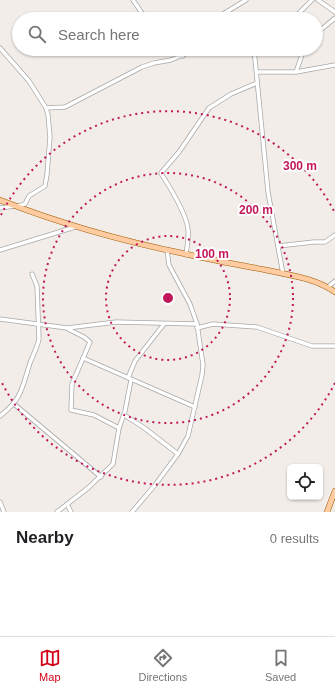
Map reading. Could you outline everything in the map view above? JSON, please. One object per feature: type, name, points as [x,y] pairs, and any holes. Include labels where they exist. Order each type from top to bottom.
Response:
[{"type":"main road","points":[[0,200],[75,227],[186,255],[283,274],[328,287],[335,292]]},
{"type":"main road","points":[[327,512],[335,492]]},
{"type":"street","points":[[133,0],[141,12]]},
{"type":"street","points":[[226,12],[246,0]]},
{"type":"street","points":[[300,12],[312,0]]},
{"type":"street","points":[[318,0],[335,12]]},
{"type":"street","points":[[323,28],[335,18]]},
{"type":"street","points":[[0,48],[25,75],[46,108],[50,136],[46,184],[29,196],[24,205],[0,208]]},
{"type":"street","points":[[46,108],[65,107],[142,67],[183,56]]},
{"type":"street","points":[[255,56],[268,192],[283,274]]},
{"type":"street","points":[[296,72],[302,56]]},
{"type":"street","points":[[257,72],[296,72],[335,65]]},
{"type":"street","points":[[186,255],[189,232],[187,224],[176,198],[162,175],[162,172],[179,152],[209,108],[231,94],[257,83]]},
{"type":"street","points":[[0,250],[75,227]]},
{"type":"street","points":[[278,246],[325,242],[335,235]]},
{"type":"street","points":[[132,512],[148,495],[178,454],[188,436],[203,370],[197,326],[187,298],[169,265],[167,250]]},
{"type":"street","points":[[0,416],[14,404],[21,394],[39,339],[38,286],[32,274]]},
{"type":"street","points":[[328,287],[335,281]]},
{"type":"street","points":[[0,319],[67,328],[116,322],[197,326],[213,324],[257,327],[312,346],[335,346]]},
{"type":"street","points":[[57,512],[101,477],[114,462],[119,428],[124,414],[130,379],[136,361],[164,324]]},
{"type":"street","points":[[67,328],[90,342],[72,384],[71,410],[94,415],[119,428]]},
{"type":"street","points":[[83,358],[195,407]]},
{"type":"street","points":[[14,404],[101,477]]},
{"type":"street","points":[[124,414],[178,454]]},
{"type":"street","points":[[0,502],[4,512]]},
{"type":"street","points":[[67,504],[71,512]]}]
